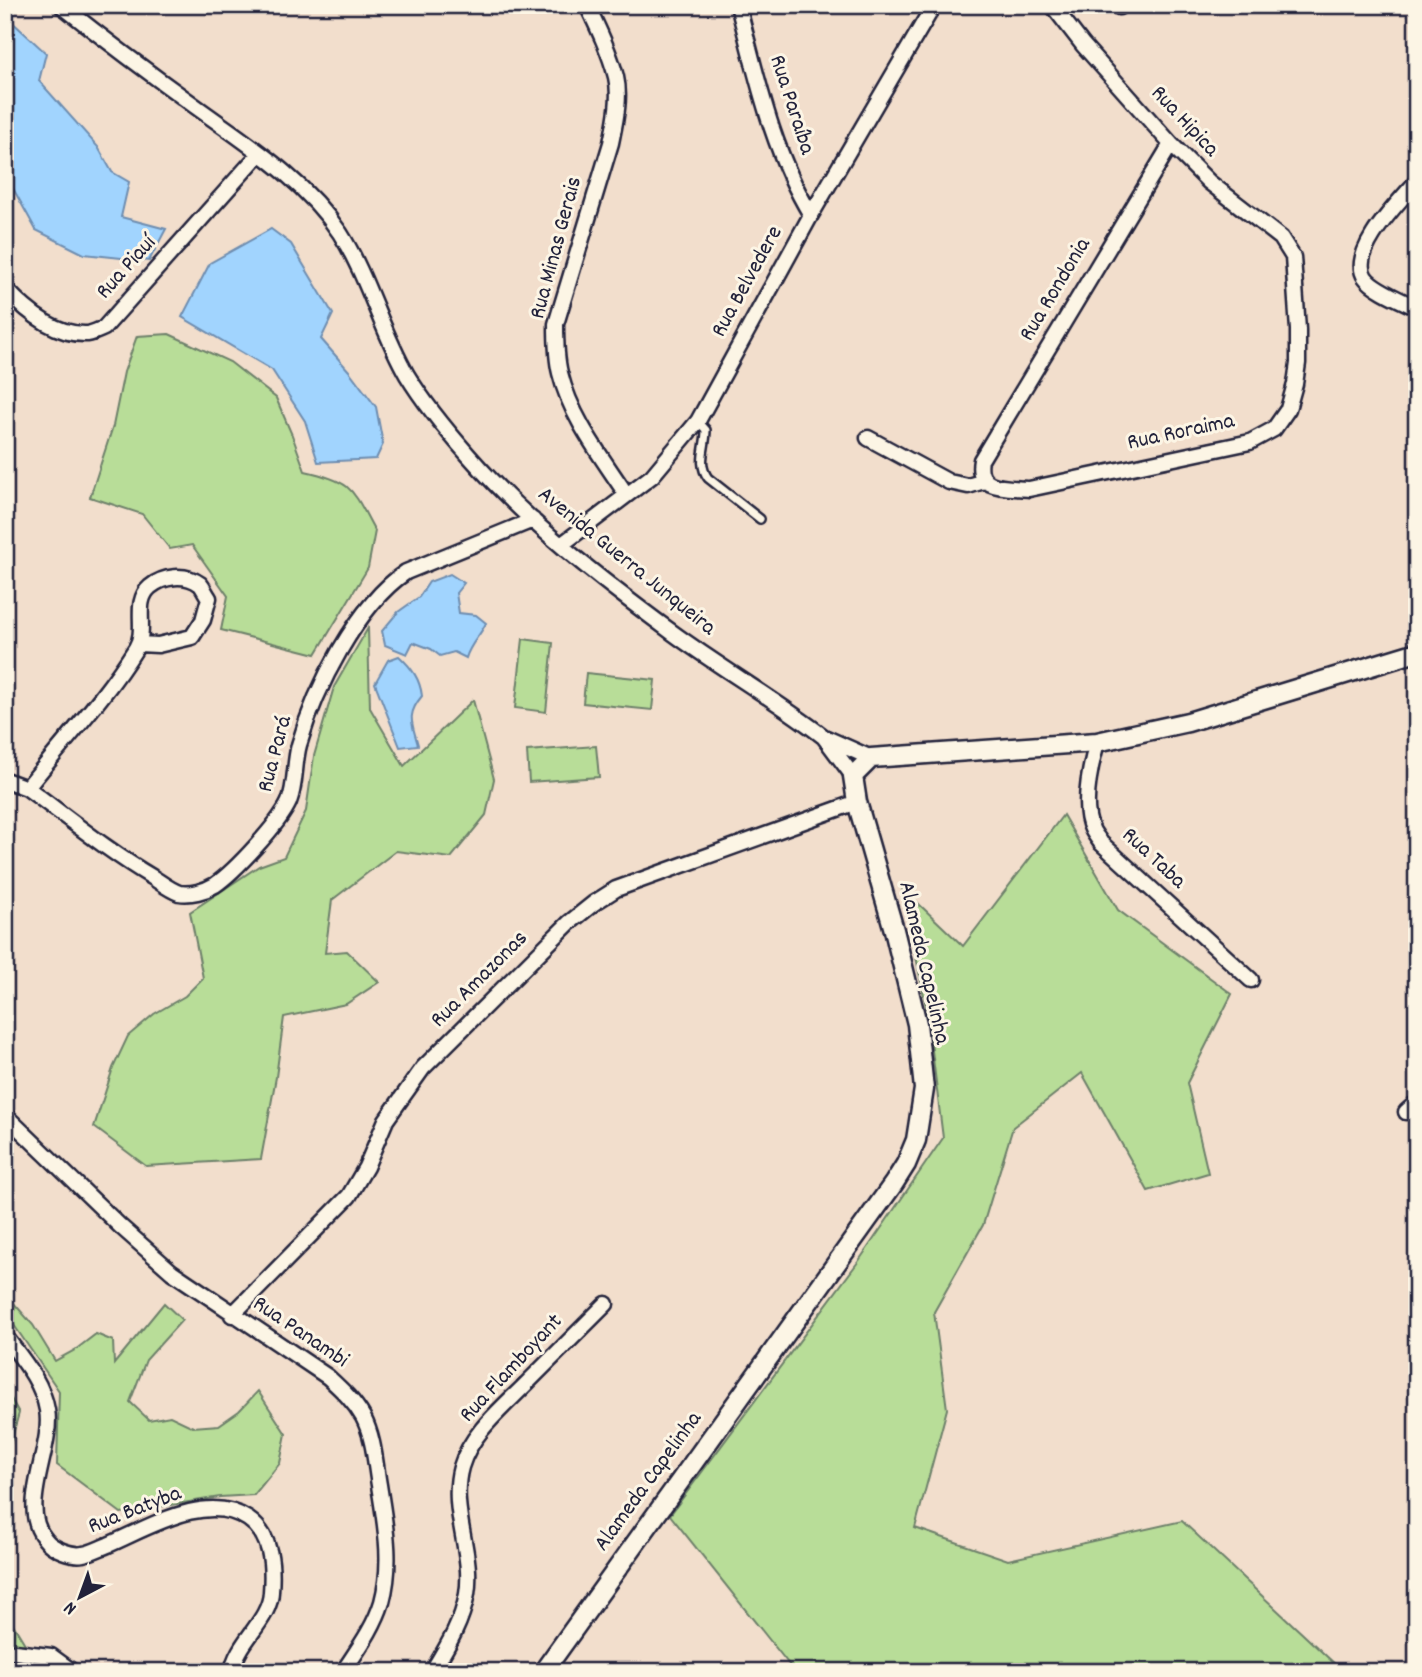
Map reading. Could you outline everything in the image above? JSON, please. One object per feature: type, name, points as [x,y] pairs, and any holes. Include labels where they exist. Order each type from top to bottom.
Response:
[{"type":"street","name":"Avenida Guerra Junqueira","points":[[61,5],[295,182],[340,233],[407,376],[470,457],[533,520],[674,634],[790,710],[824,737],[871,758]]},
{"type":"street","name":"Rua Minas Gerais","points":[[587,5],[600,31],[617,79],[616,119],[611,144],[556,324],[557,351],[560,373],[570,402],[587,434],[626,494]]},
{"type":"street","name":"Rua Paraíba","points":[[738,5],[775,140],[798,193],[811,215]]},
{"type":"street","name":"Rua Belvedere","points":[[561,545],[652,475],[698,421],[811,215],[934,5]]},
{"type":"street","name":"Rua Hipica","points":[[1052,5],[1083,45],[1171,144],[1209,182],[1281,238],[1293,257]]},
{"type":"street","name":"Rua Rondonia","points":[[984,481],[979,471],[981,460],[1171,144]]},
{"type":"street","name":"Rua Piauí","points":[[5,288],[22,306],[48,323],[88,334],[104,328],[260,153]]},
{"type":"street","points":[[1417,181],[1368,243],[1360,266],[1366,278],[1417,308]]},
{"type":"street","name":"Rua Roraima","points":[[868,438],[949,482],[968,486],[984,481],[995,486],[1029,489],[1250,442],[1274,429],[1287,409],[1298,363],[1293,257]]},
{"type":"street","name":"Rua Pará","points":[[5,780],[27,788],[142,871],[176,892],[203,891],[215,884],[248,853],[275,824],[289,801],[297,752],[309,715],[345,639],[372,601],[393,580],[406,572],[533,520]]},
{"type":"street","points":[[27,788],[122,670],[139,644],[142,600],[149,588],[167,577],[179,577],[199,584],[209,598],[203,620],[192,637],[167,644],[139,644]]},
{"type":"street","points":[[853,776],[871,758],[1097,742],[1188,722],[1417,652]]},
{"type":"street","name":"Avenida Guerra Junqueira","points":[[824,737],[853,776]]},
{"type":"street","name":"Rua Taba","points":[[1097,742],[1090,769],[1090,827],[1101,843],[1251,980]]},
{"type":"street","name":"Alameda Capelinha","points":[[543,1672],[894,1183],[916,1140],[924,1089],[917,1024],[894,930],[857,802],[853,776]]},
{"type":"street","name":"Rua Amazonas","points":[[232,1315],[349,1196],[366,1167],[386,1120],[423,1068],[586,910],[616,889],[857,802]]},
{"type":"street","name":"Rua Panambi","points":[[5,1115],[142,1247],[232,1315],[328,1377],[349,1396],[364,1419],[373,1445],[388,1551],[386,1578],[374,1624],[344,1672]]},
{"type":"street","name":"Rua Flamboyant","points":[[432,1672],[455,1631],[467,1593],[467,1565],[459,1522],[458,1478],[467,1452],[486,1424],[606,1304]]},
{"type":"street","name":"Rua Batyba","points":[[5,1336],[38,1381],[47,1410],[48,1433],[34,1504],[37,1525],[44,1539],[57,1549],[82,1555],[181,1514],[220,1508],[236,1512],[252,1521],[264,1536],[272,1565],[271,1595],[265,1611],[247,1637],[232,1672]]},
{"type":"street","points":[[5,1651],[51,1656],[73,1672]]},
{"type":"lane","points":[[698,421],[706,430],[703,471],[708,478],[760,519]]},
{"type":"green space","points":[[169,334],[230,362],[276,398],[305,471],[333,479],[350,489],[375,531],[368,568],[316,654],[221,630],[228,596],[192,545],[170,549],[142,514],[90,497],[113,426],[124,372],[137,336]]},
{"type":"green space","points":[[368,628],[370,708],[404,766],[473,700],[494,779],[486,815],[451,858],[396,851],[332,900],[325,953],[347,951],[379,982],[346,1004],[284,1017],[261,1159],[146,1166],[94,1127],[113,1068],[128,1036],[154,1014],[185,996],[203,978],[190,912],[259,866],[284,857],[306,811],[314,756],[334,687]]},
{"type":"green space","points":[[523,639],[553,643],[546,712],[515,708]]},
{"type":"green space","points":[[586,673],[655,680],[652,710],[583,703]]},
{"type":"green space","points":[[596,746],[599,777],[529,782],[527,751]]},
{"type":"green space","points":[[1063,815],[1118,910],[1232,994],[1187,1083],[1208,1173],[1148,1191],[1082,1073],[1013,1127],[983,1225],[934,1312],[947,1409],[915,1528],[1008,1560],[1182,1521],[1341,1672],[795,1672],[670,1515],[858,1262],[943,1138],[927,1011],[902,888],[963,946]]},
{"type":"green space","points":[[5,1293],[33,1325],[55,1361],[96,1334],[113,1341],[114,1364],[164,1303],[182,1320],[146,1360],[130,1402],[149,1420],[170,1416],[193,1427],[219,1425],[239,1411],[258,1391],[286,1434],[280,1463],[254,1495],[220,1497],[121,1513],[57,1465],[59,1391],[5,1312]]},
{"type":"green space","points":[[5,1388],[19,1413],[5,1463]]},
{"type":"green space","points":[[5,1611],[42,1672],[5,1672]]},
{"type":"water","points":[[5,13],[46,53],[39,81],[98,147],[112,172],[129,182],[121,217],[166,229],[149,261],[84,254],[36,230],[5,174]]},
{"type":"water","points":[[271,229],[291,244],[333,314],[321,339],[376,407],[383,444],[376,459],[318,462],[305,421],[272,370],[182,317],[210,263]]},
{"type":"water","points":[[450,574],[464,583],[456,593],[459,613],[476,615],[486,623],[466,658],[454,652],[440,656],[413,642],[407,654],[385,645],[382,631],[398,612],[419,597],[429,582]]},
{"type":"water","points":[[399,656],[415,674],[422,696],[412,714],[418,745],[400,747],[375,683],[388,660]]}]
